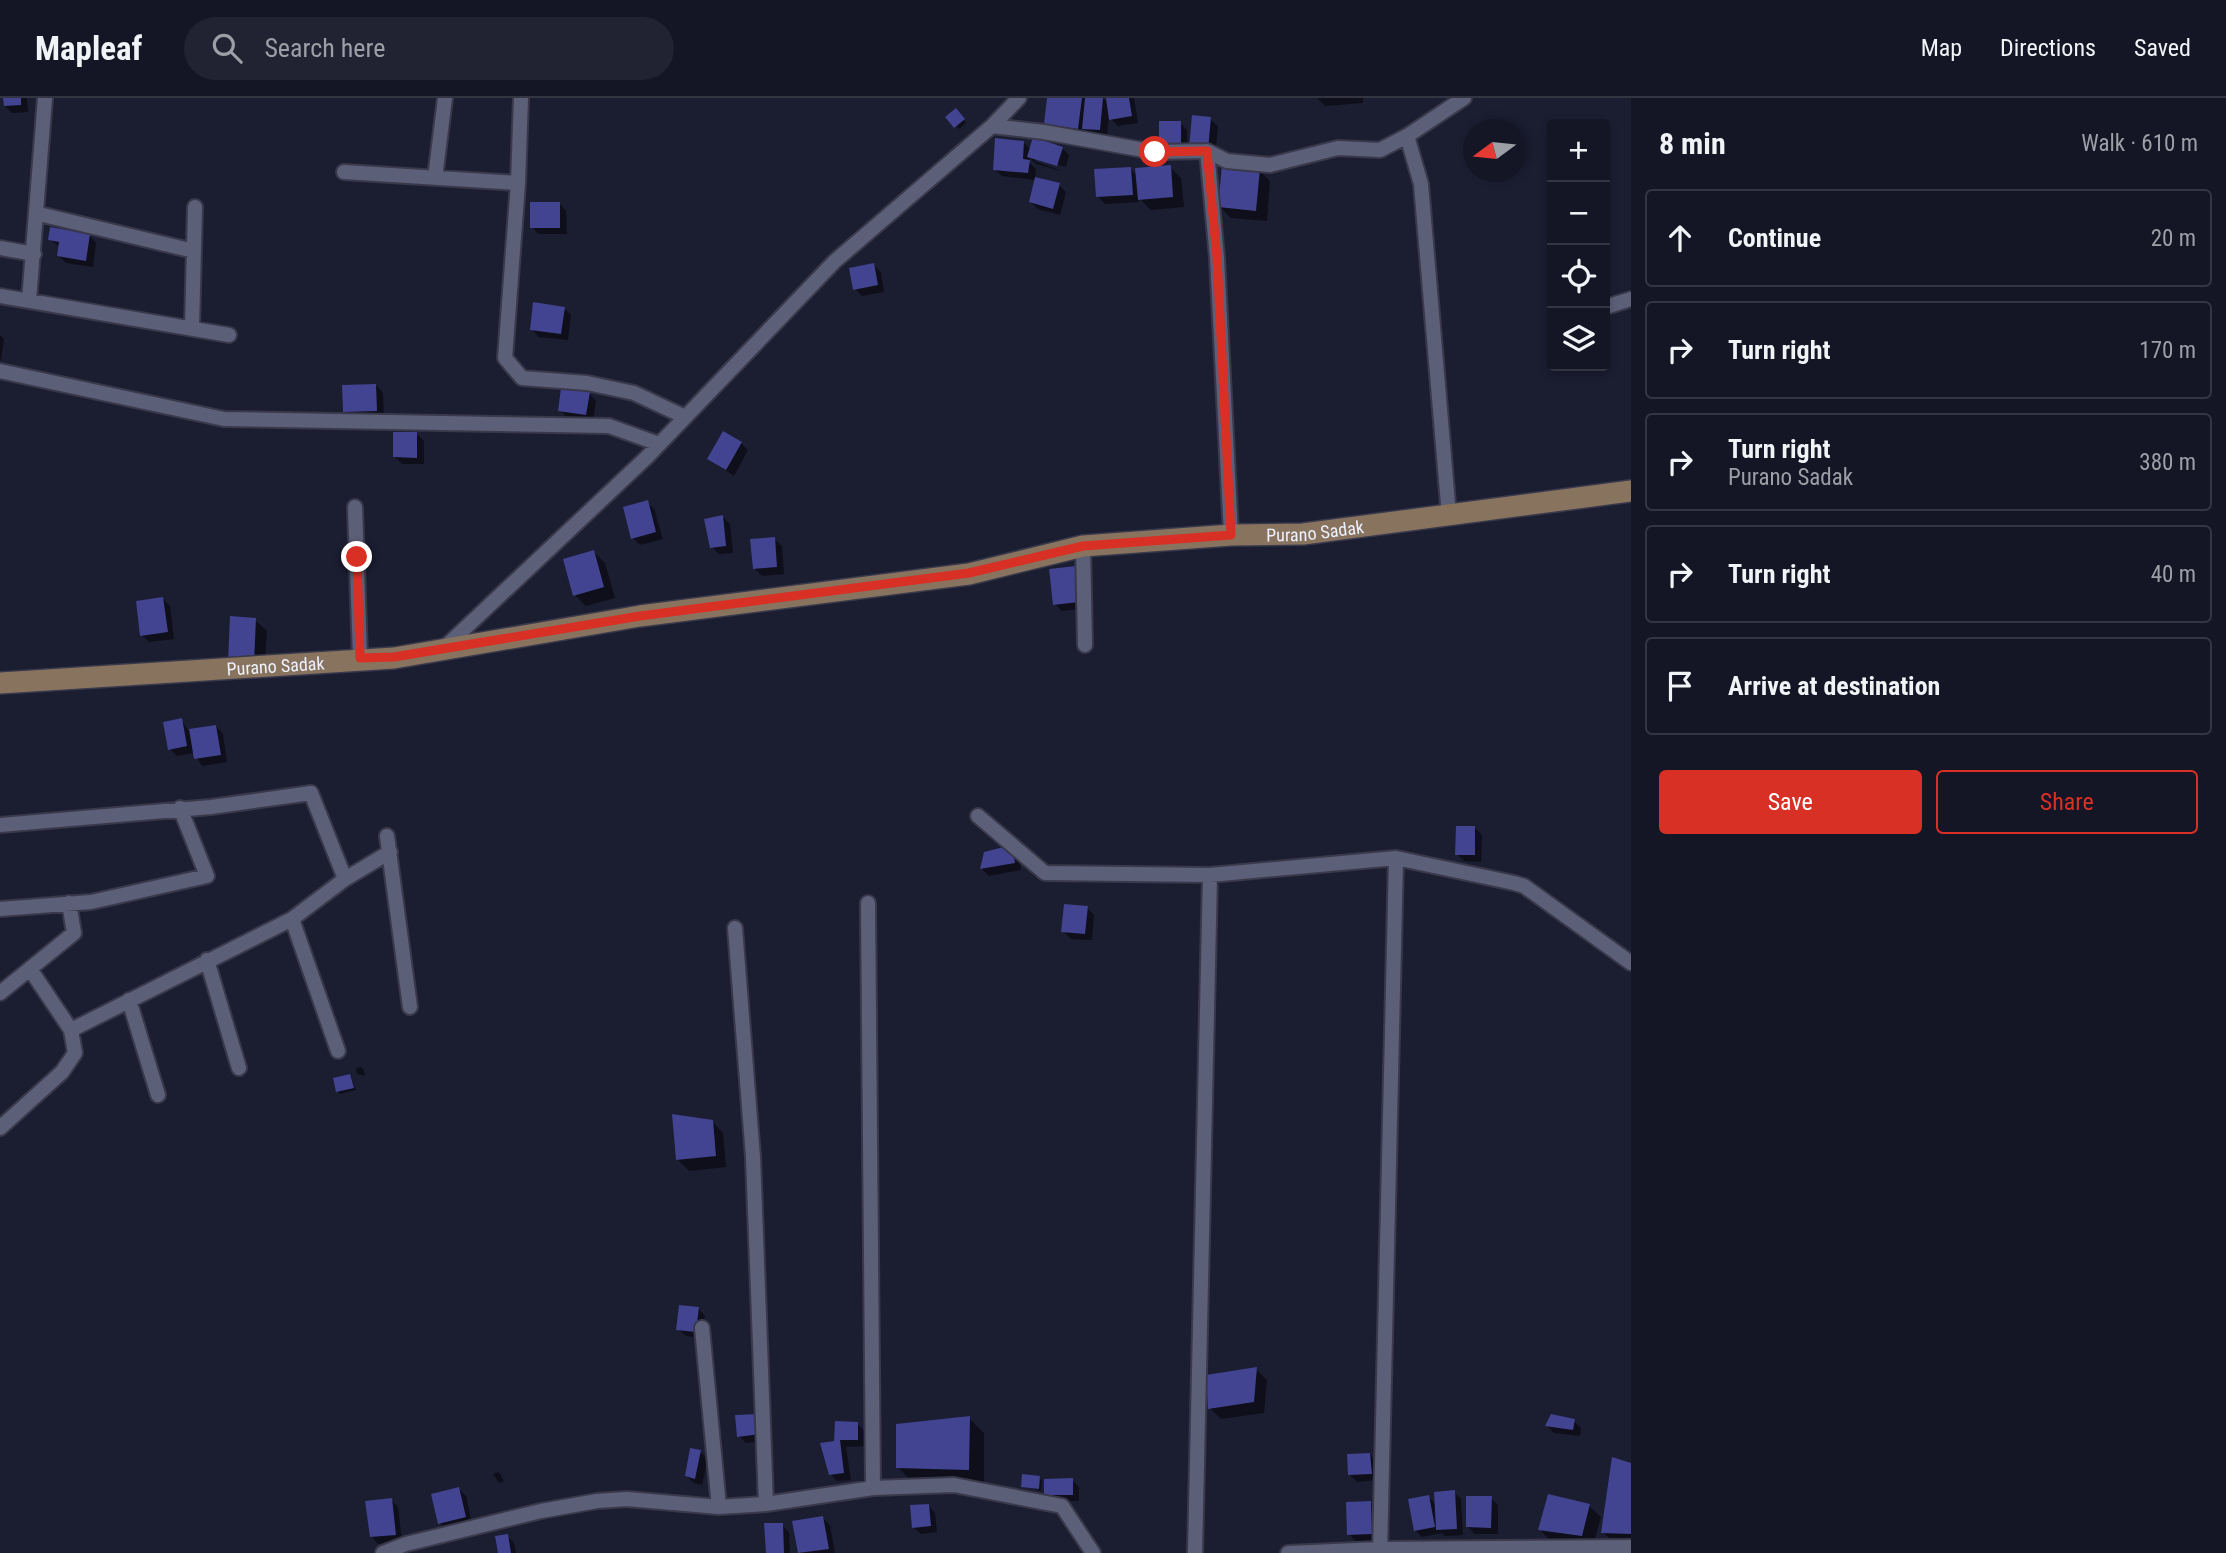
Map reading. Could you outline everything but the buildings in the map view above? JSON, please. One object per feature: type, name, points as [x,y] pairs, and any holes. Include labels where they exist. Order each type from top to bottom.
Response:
[{"type":"main road","name":"Purano Sadak","points":[[0,683],[394,657],[640,616],[969,573],[1083,546],[1231,535],[1303,534],[1631,491]]},
{"type":"street","points":[[29,301],[39,214],[45,98]]},
{"type":"street","points":[[435,178],[445,98]]},
{"type":"street","points":[[521,98],[518,184],[505,358],[522,378],[587,383],[634,393],[685,417]]},
{"type":"street","points":[[443,649],[659,444],[835,261],[992,126],[1019,98]]},
{"type":"street","points":[[992,126],[1044,132],[1155,152],[1207,151],[1227,161],[1277,165],[1338,148],[1380,150],[1407,136],[1464,98]]},
{"type":"street","points":[[1407,136],[1422,184],[1449,516]]},
{"type":"street","points":[[1207,151],[1217,258],[1231,535]]},
{"type":"street","points":[[344,172],[518,184]]},
{"type":"street","points":[[192,328],[195,206]]},
{"type":"street","points":[[39,214],[194,251]]},
{"type":"street","points":[[0,248],[34,254]]},
{"type":"street","points":[[0,296],[229,335]]},
{"type":"street","points":[[1610,306],[1631,299]]},
{"type":"street","points":[[0,371],[224,419],[609,426],[659,444]]},
{"type":"street","points":[[355,507],[360,658]]},
{"type":"street","points":[[1083,546],[1085,645]]},
{"type":"street","points":[[0,825],[211,807],[311,793],[345,879]]},
{"type":"street","points":[[0,909],[91,902],[207,876],[180,808]]},
{"type":"street","points":[[978,816],[1045,873],[1210,875],[1396,858],[1524,886],[1631,963]]},
{"type":"street","points":[[387,836],[410,1007]]},
{"type":"street","points":[[71,1030],[292,919],[345,879],[390,852]]},
{"type":"street","points":[[1380,1551],[1396,858]]},
{"type":"street","points":[[1195,1553],[1210,875]]},
{"type":"street","points":[[0,993],[74,933],[69,903]]},
{"type":"street","points":[[867,903],[873,1488]]},
{"type":"street","points":[[292,919],[338,1051]]},
{"type":"street","points":[[735,928],[753,1157],[766,1504]]},
{"type":"street","points":[[207,960],[239,1068]]},
{"type":"street","points":[[0,1128],[62,1072],[75,1053],[71,1030],[30,969]]},
{"type":"street","points":[[129,1000],[158,1095]]},
{"type":"street","points":[[702,1328],[719,1507]]},
{"type":"street","points":[[383,1553],[406,1544],[597,1500],[627,1499],[719,1507],[766,1504],[873,1488],[954,1485],[1062,1506],[1093,1553]]},
{"type":"street","points":[[1288,1553],[1631,1547]]},
{"type":"route","points":[[357,557],[360,658],[394,657],[640,616],[969,573],[1083,546],[1231,535],[1217,258],[1207,151],[1155,152]]}]
